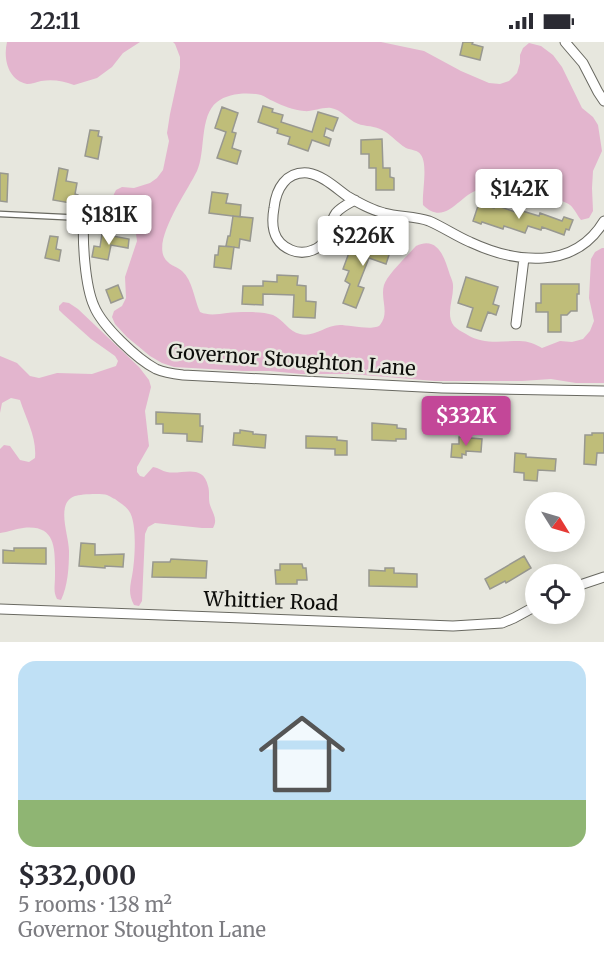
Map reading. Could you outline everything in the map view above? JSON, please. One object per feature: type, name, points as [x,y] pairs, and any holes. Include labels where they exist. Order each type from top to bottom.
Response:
[{"type":"street","points":[[565,42],[582,63],[604,101]]},
{"type":"street","points":[[355,200],[337,212],[326,239],[315,250],[304,253],[289,249],[274,235],[272,217],[277,192],[282,183],[301,173],[321,178],[369,208],[383,213],[427,221],[486,249],[524,258],[553,257],[567,253],[587,240],[603,223]]},
{"type":"street","name":"Governor Stoughton Lane","points":[[84,218],[83,239],[88,285],[94,307],[105,324],[127,346],[144,361],[163,372],[183,375],[431,387],[604,391]]},
{"type":"street","points":[[516,324],[524,258]]},
{"type":"street","points":[[585,583],[604,577]]},
{"type":"street","name":"Whittier Road","points":[[0,609],[453,626],[502,623],[525,612]]},
{"type":"lane","points":[[0,214],[84,218]]},
{"type":"shaded area","points":[[7,42],[140,42],[123,53],[112,67],[97,78],[74,85],[54,80],[27,84],[21,82],[8,68]]},
{"type":"shaded area","points":[[173,42],[381,42],[424,51],[461,71],[489,83],[500,84],[509,81],[517,73],[520,55],[529,43],[541,46],[553,55],[562,67],[582,108],[593,117],[598,125],[602,151],[593,171],[593,211],[589,218],[581,220],[571,206],[561,201],[494,189],[475,191],[447,211],[439,213],[432,211],[423,205],[424,165],[418,152],[406,148],[384,131],[357,124],[335,109],[300,110],[284,106],[261,95],[244,94],[222,99],[211,108],[205,125],[200,163],[173,214],[162,248],[166,260],[182,271],[189,280],[200,312],[210,314],[257,312],[273,315],[296,333],[305,335],[340,325],[367,328],[380,325],[385,311],[383,290],[386,281],[416,246],[429,244],[442,254],[453,282],[450,316],[454,326],[479,340],[523,341],[542,348],[560,341],[572,342],[583,339],[590,331],[594,321],[589,298],[591,259],[595,252],[604,248],[604,383],[576,383],[551,379],[435,381],[351,374],[301,374],[174,367],[150,356],[127,337],[112,317],[114,311],[122,306],[126,298],[125,277],[137,241],[136,234],[123,220],[113,196],[116,190],[122,187],[134,188],[150,183],[163,170],[169,141],[167,133],[170,114],[180,68],[180,57]]},
{"type":"shaded area","points":[[63,302],[78,309],[139,367],[149,380],[151,387],[145,411],[149,446],[137,467],[140,476],[144,477],[153,467],[173,473],[197,472],[205,479],[209,488],[209,503],[215,519],[213,528],[155,523],[148,527],[145,534],[142,601],[139,606],[134,605],[130,592],[135,539],[132,516],[125,506],[108,495],[75,496],[66,505],[64,520],[69,563],[67,582],[61,600],[57,599],[55,594],[54,548],[48,535],[34,528],[0,533],[0,449],[4,445],[10,446],[20,460],[29,462],[35,458],[35,450],[33,435],[20,400],[11,398],[2,403],[0,413],[0,356],[17,363],[30,376],[39,378],[57,373],[92,374],[116,366],[118,361],[115,356],[91,339],[59,310]]},
{"type":"building","points":[[463,42],[473,42],[472,44],[483,47],[480,60],[460,55]]},
{"type":"building","points":[[263,106],[283,115],[281,122],[312,132],[318,112],[338,118],[333,131],[326,128],[324,136],[331,139],[329,146],[312,140],[308,151],[288,144],[290,137],[277,133],[278,129],[258,122]]},
{"type":"building","points":[[222,107],[238,113],[232,132],[236,133],[232,148],[241,151],[237,164],[217,158],[226,132],[215,128]]},
{"type":"building","points":[[90,130],[99,131],[98,136],[102,137],[98,159],[85,156]]},
{"type":"building","points":[[382,139],[383,168],[390,168],[390,177],[394,178],[394,190],[376,190],[376,168],[369,168],[369,154],[361,154],[361,140]]},
{"type":"building","points":[[59,168],[68,170],[66,181],[77,183],[76,204],[53,200]]},
{"type":"building","points":[[0,173],[8,174],[7,202],[0,201]]},
{"type":"building","points":[[212,192],[228,194],[226,203],[241,205],[240,217],[209,213]]},
{"type":"building","points":[[479,203],[494,208],[495,205],[518,213],[519,210],[539,216],[540,213],[562,221],[564,217],[573,220],[564,235],[542,227],[541,230],[528,226],[525,233],[504,226],[503,229],[473,221]]},
{"type":"building","points":[[233,216],[253,218],[250,241],[240,239],[239,248],[226,246]]},
{"type":"building","points":[[102,234],[129,239],[128,248],[111,245],[108,260],[92,257],[94,246],[100,247]]},
{"type":"building","points":[[50,236],[58,237],[56,249],[61,250],[59,261],[45,258]]},
{"type":"building","points":[[380,238],[393,243],[386,264],[369,258],[358,286],[364,288],[356,308],[343,303],[350,284],[345,281],[349,271],[343,269],[350,250],[358,253],[362,242],[376,247]]},
{"type":"building","points":[[219,246],[234,247],[231,269],[214,267],[215,255],[218,255]]},
{"type":"building","points":[[277,275],[298,276],[297,285],[306,286],[306,301],[316,302],[315,318],[293,317],[294,295],[263,294],[263,305],[242,304],[243,286],[263,286],[263,281],[277,282]]},
{"type":"building","points":[[466,277],[498,287],[493,304],[499,306],[496,315],[488,312],[481,331],[467,327],[473,308],[458,303]]},
{"type":"building","points":[[541,284],[579,284],[577,311],[561,315],[561,332],[548,332],[548,312],[536,312],[536,303],[541,303]]},
{"type":"building","points":[[118,285],[123,298],[111,303],[106,290]]},
{"type":"building","points":[[156,412],[200,414],[200,426],[203,426],[202,442],[187,441],[187,434],[163,433],[163,424],[156,424]]},
{"type":"building","points":[[372,423],[397,425],[397,428],[406,429],[406,439],[372,440]]},
{"type":"building","points":[[240,430],[266,435],[265,448],[233,445],[234,433],[240,433]]},
{"type":"building","points":[[592,433],[604,433],[604,453],[597,453],[596,465],[584,464],[585,435],[592,435]]},
{"type":"building","points":[[306,436],[337,437],[337,440],[347,441],[347,455],[335,455],[335,449],[306,448]]},
{"type":"building","points":[[459,437],[482,439],[481,452],[466,451],[466,455],[462,454],[462,458],[451,457],[452,444],[459,444]]},
{"type":"building","points":[[515,453],[526,454],[526,457],[556,459],[555,471],[538,470],[537,481],[524,480],[524,473],[514,472]]},
{"type":"building","points":[[81,543],[95,544],[95,555],[124,554],[123,567],[79,566]]},
{"type":"building","points":[[14,548],[46,548],[46,564],[3,563],[3,550],[14,551]]},
{"type":"building","points":[[524,556],[529,564],[525,564],[525,572],[490,589],[485,579]]},
{"type":"building","points":[[171,559],[207,561],[206,578],[152,577],[153,562],[170,562]]},
{"type":"building","points":[[280,564],[302,564],[303,568],[306,568],[307,580],[297,580],[297,584],[276,584],[275,570],[280,570]]},
{"type":"building","points":[[385,568],[394,568],[394,573],[417,574],[417,587],[369,586],[369,570],[385,571]]}]
